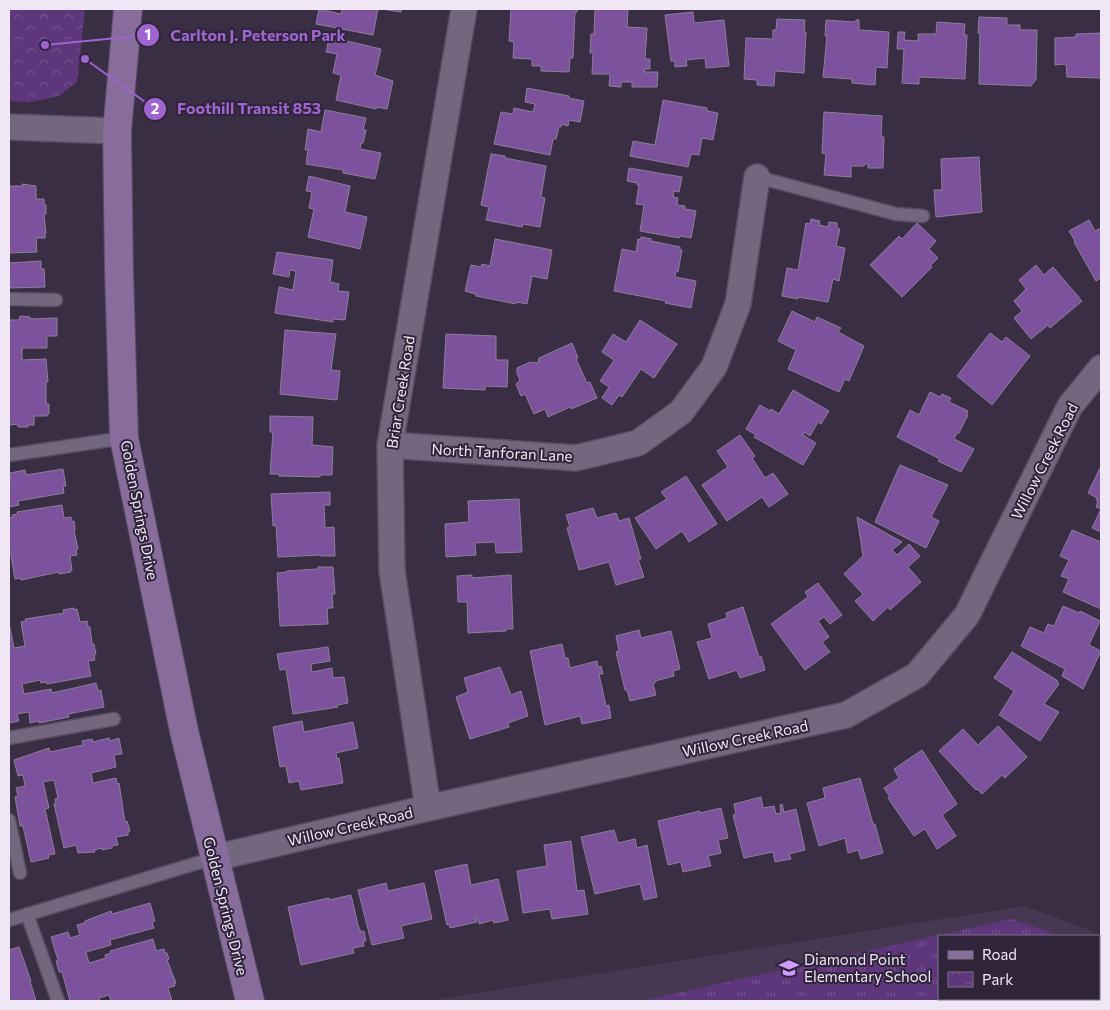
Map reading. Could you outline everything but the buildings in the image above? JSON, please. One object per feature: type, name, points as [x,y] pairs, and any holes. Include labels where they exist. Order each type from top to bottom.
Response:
[{"type":"main road","name":"Golden Springs Drive","points":[[128,9],[117,131],[124,438],[184,731],[250,1001]]},
{"type":"street","name":"Briar Creek Road","points":[[428,808],[392,571],[390,445],[464,9]]},
{"type":"street","points":[[9,127],[117,131]]},
{"type":"street","name":"North Tanforan Lane","points":[[390,445],[576,458],[638,443],[681,412],[714,367],[738,304],[757,176]]},
{"type":"street","name":"Willow Creek Road","points":[[214,858],[428,808],[846,715],[917,675],[967,615],[1070,406],[1101,368]]},
{"type":"lane","points":[[757,176],[896,214],[923,216]]},
{"type":"lane","points":[[9,299],[56,300]]},
{"type":"lane","points":[[9,454],[124,438]]},
{"type":"lane","points":[[9,738],[114,719]]},
{"type":"lane","points":[[9,820],[20,874]]},
{"type":"lane","points":[[9,920],[214,858]]},
{"type":"lane","points":[[27,914],[58,1001]]},
{"type":"shaded area","name":"Diamond Point Elementary School","points":[[1024,906],[1095,932],[1094,935],[938,935],[938,1000],[1071,1001],[426,1001]]},
{"type":"green space","points":[[9,9],[85,9],[77,82],[59,96],[30,102],[9,101]]},
{"type":"green space","points":[[1011,919],[1053,933],[1052,935],[939,935]]},
{"type":"green space","points":[[938,935],[938,1000],[1028,1000],[1027,1001],[641,1001]]},
{"type":"place","name":"Carlton J. Peterson Park","points":[[45,45]]},
{"type":"place","name":"Foothill Transit 853","points":[[85,59]]},
{"type":"place","name":"Diamond Point Elementary School","points":[[789,968]]}]
